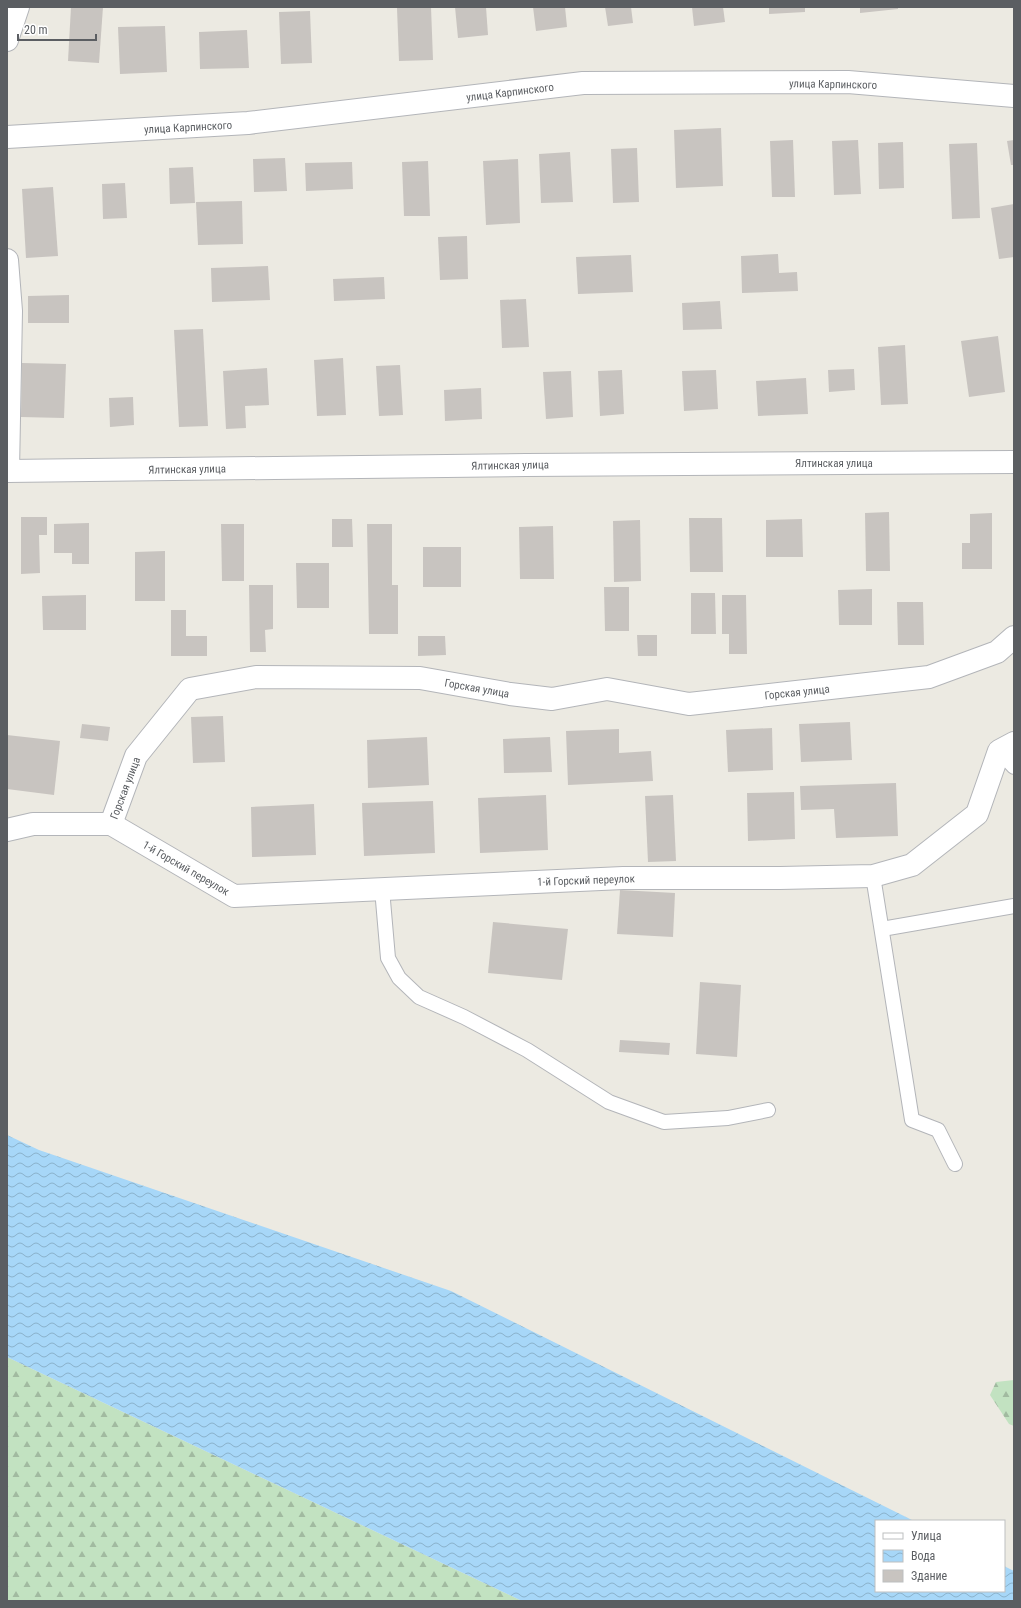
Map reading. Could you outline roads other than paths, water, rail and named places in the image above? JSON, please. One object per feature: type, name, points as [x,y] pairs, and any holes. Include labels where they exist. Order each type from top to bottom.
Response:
[{"type":"street","points":[[7,40],[18,7]]},
{"type":"street","name":"улица Карпинского","points":[[7,136],[248,124],[583,84],[848,82],[1014,96]]},
{"type":"street","points":[[7,260],[11,311],[8,470]]},
{"type":"street","name":"Ялтинская улица","points":[[8,470],[1014,462]]},
{"type":"street","name":"Горская улица","points":[[7,830],[34,824],[111,824],[136,756],[190,689],[256,677],[420,678],[510,694],[552,699],[607,689],[689,704],[929,677],[997,652],[1014,637]]},
{"type":"street","name":"1-й Горский переулок","points":[[111,824],[234,896],[623,878],[780,878],[873,876],[912,865],[977,814],[1006,747]]},
{"type":"lane","points":[[1006,747],[1014,767]]},
{"type":"lane","points":[[873,876],[912,1120],[938,1130],[955,1164]]},
{"type":"lane","points":[[382,889],[388,958],[399,978],[419,997],[464,1017],[527,1050],[609,1102],[664,1122],[728,1118],[768,1110]]},
{"type":"lane","points":[[882,929],[1014,906]]},
{"type":"water","points":[[7,1135],[39,1150],[451,1291],[912,1520],[875,1520],[875,1592],[1005,1592],[1005,1566],[1014,1571],[1014,1601],[522,1601],[7,1357]]}]
